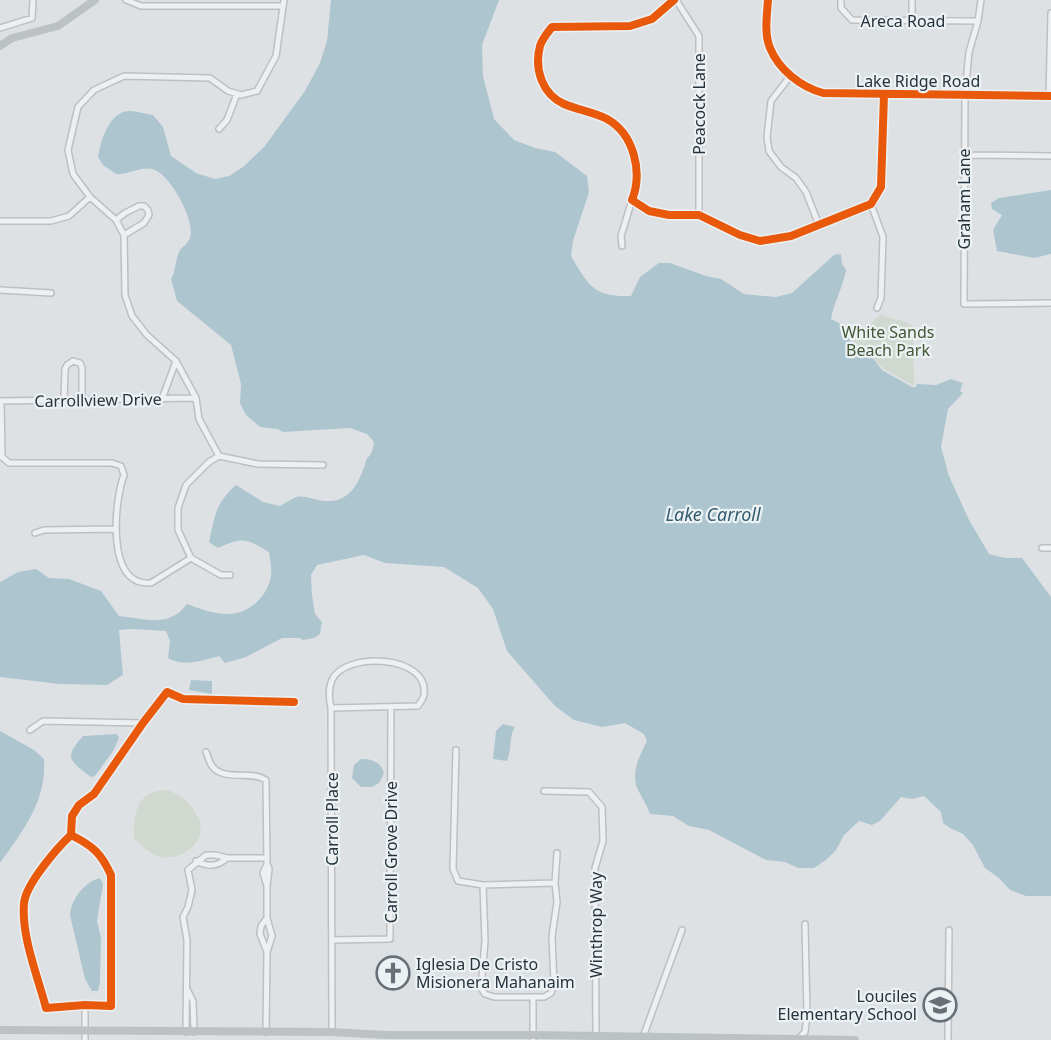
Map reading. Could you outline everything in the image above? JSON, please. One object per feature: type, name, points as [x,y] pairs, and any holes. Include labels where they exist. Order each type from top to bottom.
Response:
[{"type":"main road","points":[[0,46],[12,38],[58,26],[95,0]]},
{"type":"main road","points":[[0,1030],[266,1032],[319,1036],[332,1032],[386,1037],[458,1038],[643,1037],[855,1040]]},
{"type":"street","points":[[0,28],[32,18],[33,0]]},
{"type":"street","points":[[126,0],[141,6],[284,3],[276,56],[257,91],[249,94],[228,92],[210,78],[124,76],[94,90],[78,107],[68,150],[73,174],[90,197],[116,220],[124,235],[125,295],[132,316],[147,335],[176,361],[196,398],[199,419],[219,456]]},
{"type":"street","points":[[622,246],[621,236],[635,193],[637,166],[631,146],[619,127],[606,118],[564,104],[550,96],[542,83],[538,66],[540,45],[552,27],[630,26],[652,19],[675,0]]},
{"type":"street","name":"Peacock Lane","points":[[675,0],[699,36],[699,215]]},
{"type":"street","name":"Lake Ridge Road","points":[[768,0],[769,47],[777,61],[806,89],[823,93],[1050,96]]},
{"type":"street","name":"Areca Road","points":[[841,0],[841,8],[852,20],[978,21]]},
{"type":"street","points":[[912,0],[912,21]]},
{"type":"street","name":"Graham Lane","points":[[981,0],[969,52],[965,94],[964,304],[1051,303]]},
{"type":"street","points":[[1050,96],[1051,13]]},
{"type":"street","points":[[791,75],[771,100],[767,137],[769,151],[781,167],[796,178],[806,192],[819,225]]},
{"type":"street","points":[[219,129],[227,120],[237,94]]},
{"type":"street","points":[[632,200],[649,211],[669,215],[699,215],[740,235],[760,241],[790,236],[871,204],[881,187],[884,94]]},
{"type":"street","points":[[965,155],[1051,156]]},
{"type":"street","points":[[0,221],[60,219],[69,216],[90,197]]},
{"type":"street","points":[[871,204],[883,237],[881,298],[877,308]]},
{"type":"street","points":[[116,220],[139,206],[144,206],[148,210],[149,215],[144,223],[124,235]]},
{"type":"street","points":[[0,290],[51,293]]},
{"type":"street","points":[[64,400],[65,369],[73,361],[80,363],[82,368],[82,400]]},
{"type":"street","points":[[162,399],[176,361]]},
{"type":"street","name":"Carrollview Drive","points":[[0,401],[196,398]]},
{"type":"street","points":[[0,401],[2,457],[9,463],[112,463],[121,466],[124,475],[119,489],[117,548],[124,568],[136,581],[152,583],[191,558]]},
{"type":"street","points":[[230,575],[221,575],[191,558],[178,530],[178,508],[186,485],[209,462],[219,456],[258,464],[323,465]]},
{"type":"street","points":[[35,533],[44,530],[116,529]]},
{"type":"street","points":[[1042,548],[1051,548]]},
{"type":"street","name":"Carroll Place","points":[[332,1032],[331,708],[329,694],[332,679],[342,669],[370,660],[410,667],[422,680],[424,694],[418,706],[391,706]]},
{"type":"street","points":[[71,835],[90,845],[103,858],[111,875],[111,1006],[46,1008],[24,928],[24,902],[28,890],[57,848],[71,835],[72,816],[79,806],[94,794],[167,692],[183,699],[294,702]]},
{"type":"street","points":[[331,708],[391,706]]},
{"type":"street","name":"Carroll Grove Drive","points":[[332,940],[390,939],[391,706]]},
{"type":"street","points":[[30,730],[43,721],[143,723]]},
{"type":"street","points":[[456,750],[453,869],[458,881],[483,885],[555,883]]},
{"type":"street","points":[[206,752],[212,766],[222,773],[260,776],[266,780],[267,861],[263,873],[267,886],[267,918],[272,936],[267,952]]},
{"type":"street","name":"Winthrop Way","points":[[544,791],[589,792],[602,807],[603,841],[595,868],[594,902],[601,1038]]},
{"type":"street","points":[[483,885],[485,941],[482,988],[485,994],[494,997],[544,997],[551,993],[554,984],[552,936],[557,902],[555,883],[557,853]]},
{"type":"street","points":[[190,1032],[186,988],[187,940],[183,917],[192,890],[188,870],[206,855],[267,861]]},
{"type":"street","points":[[196,861],[205,866],[214,866],[227,858]]},
{"type":"street","points":[[266,1032],[267,952],[260,934],[261,926],[267,918]]},
{"type":"street","points":[[798,1039],[805,1032],[807,1016],[805,924]]},
{"type":"street","points":[[643,1037],[682,930]]},
{"type":"street","points":[[948,1040],[949,930]]},
{"type":"street","points":[[533,998],[533,1037]]},
{"type":"street","points":[[85,1005],[85,1040]]},
{"type":"green space","name":"White Sands Beach Park","points":[[881,314],[913,326],[914,386],[883,368],[852,341]]},
{"type":"green space","points":[[167,790],[182,797],[190,805],[199,820],[201,830],[195,844],[190,849],[169,858],[153,854],[134,838],[136,812],[143,799],[157,791]]},
{"type":"water","name":"Lake Carroll","points":[[331,0],[499,0],[482,45],[483,76],[494,119],[514,140],[555,152],[587,176],[589,192],[573,241],[571,256],[588,282],[600,292],[631,296],[640,277],[659,263],[670,263],[721,279],[744,294],[776,297],[792,293],[834,255],[841,254],[842,264],[846,270],[831,319],[841,324],[850,340],[871,356],[882,370],[912,387],[916,387],[917,384],[936,385],[951,379],[963,383],[960,391],[963,393],[948,409],[941,447],[949,476],[969,520],[989,554],[1005,558],[1022,558],[1051,597],[1051,896],[1026,896],[1010,890],[985,868],[973,845],[963,834],[943,823],[941,812],[924,796],[912,799],[901,797],[880,821],[872,825],[859,821],[844,835],[836,850],[814,868],[798,868],[785,862],[766,860],[709,830],[689,826],[673,816],[650,814],[635,782],[637,763],[647,741],[644,734],[625,723],[602,727],[574,720],[555,706],[507,651],[493,609],[478,588],[444,567],[385,563],[364,555],[317,565],[311,575],[315,614],[322,622],[320,634],[303,640],[282,638],[246,657],[225,663],[219,656],[193,662],[174,661],[168,658],[170,641],[166,631],[133,629],[119,630],[123,675],[107,685],[59,684],[0,677],[0,582],[18,572],[36,569],[49,578],[69,579],[101,591],[119,616],[148,620],[165,619],[180,612],[187,604],[223,614],[244,611],[262,597],[269,583],[271,567],[269,552],[254,544],[238,541],[218,548],[209,542],[217,511],[229,492],[236,485],[263,502],[280,506],[297,497],[334,501],[348,494],[358,482],[374,442],[367,434],[350,428],[283,432],[278,429],[260,427],[246,415],[240,403],[241,384],[231,345],[177,301],[171,279],[179,252],[189,240],[191,230],[180,198],[159,172],[148,168],[116,174],[103,165],[98,157],[101,143],[111,122],[116,116],[132,111],[153,115],[163,127],[171,156],[196,173],[215,179],[229,176],[243,167],[264,147],[305,91],[320,63],[327,41]]},
{"type":"water","points":[[1051,190],[1051,254],[1034,258],[997,251],[993,230],[1002,215],[992,209],[991,203],[999,198]]},
{"type":"water","points":[[191,680],[212,681],[212,694],[189,690]]},
{"type":"water","points":[[503,724],[515,727],[507,761],[493,759],[496,731]]},
{"type":"water","points":[[0,731],[34,750],[44,759],[44,774],[42,788],[32,815],[0,863]]},
{"type":"water","points":[[117,734],[119,738],[113,751],[95,776],[91,777],[74,763],[71,754],[83,736]]},
{"type":"water","points":[[361,759],[376,762],[383,769],[384,773],[379,783],[372,787],[361,787],[352,778],[354,765]]},
{"type":"water","points":[[100,878],[103,884],[97,921],[101,938],[100,982],[98,991],[92,991],[85,979],[70,915],[79,892],[89,883]]},
{"type":"cycle path","points":[[674,0],[652,19],[630,26],[552,27],[542,41],[538,55],[542,80],[556,100],[607,119],[624,134],[630,144],[636,166],[637,178],[632,200],[649,211],[669,215],[699,215],[740,235],[760,241],[791,236],[871,204],[881,187],[884,94]]},
{"type":"cycle path","points":[[768,0],[767,37],[774,56],[799,82],[823,93],[1051,96]]},
{"type":"cycle path","points":[[71,835],[96,851],[111,875],[111,1006],[46,1008],[25,929],[26,895],[43,867],[71,835],[72,816],[79,805],[94,794],[167,692],[183,699],[294,702]]},
{"type":"place","name":"Iglesia De Cristo Misionera Mahanaim","points":[[393,973]]},
{"type":"place","name":"Louciles Elementary School","points":[[940,1005]]}]
